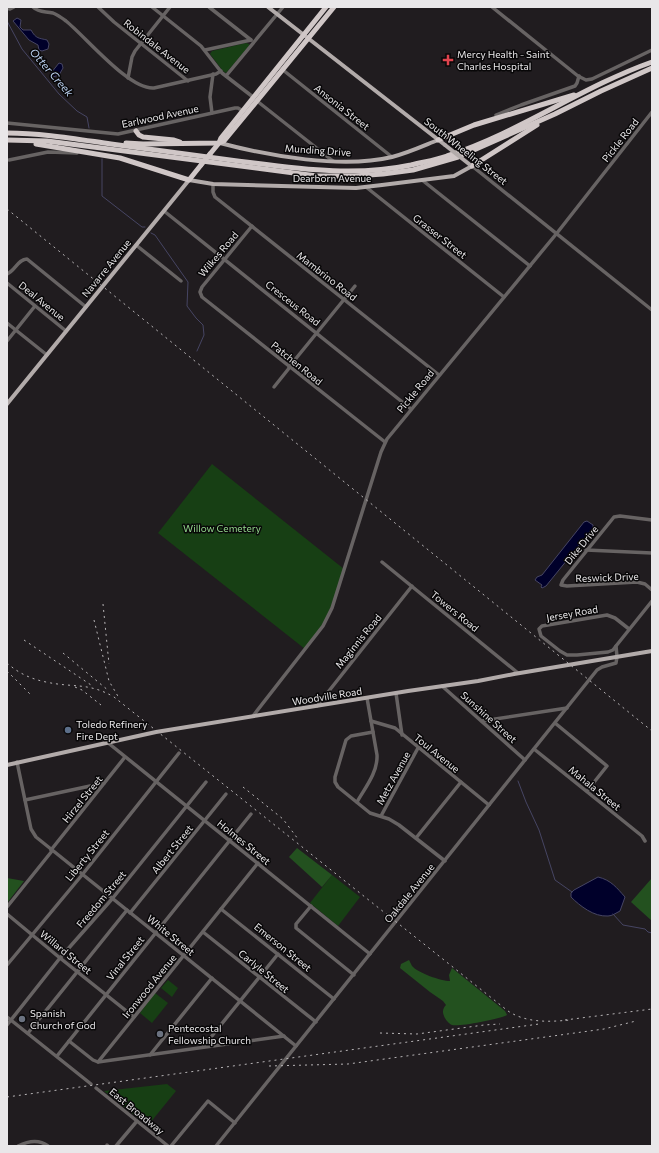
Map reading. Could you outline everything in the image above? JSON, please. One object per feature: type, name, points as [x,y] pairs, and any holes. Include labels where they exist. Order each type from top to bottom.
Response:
[{"type":"highway","name":"Navarre Avenue","points":[[219,143],[224,141],[233,131],[254,99],[303,34],[326,7]]},
{"type":"highway","name":"Navarre Avenue","points":[[189,180],[219,143],[221,138],[245,113],[247,105],[283,70],[334,7]]},
{"type":"highway","points":[[7,133],[64,137],[299,169],[341,172],[375,170],[409,165],[454,154],[509,130],[596,87],[652,62]]},
{"type":"highway","points":[[7,141],[47,141],[296,174],[333,176],[372,175],[413,170],[458,157],[555,114],[652,68]]},
{"type":"highway","points":[[438,140],[474,125],[596,87]]},
{"type":"highway","points":[[233,131],[232,128],[243,114],[247,105]]},
{"type":"highway","points":[[470,165],[555,114]]},
{"type":"highway","points":[[136,131],[143,137],[174,140],[183,143]]},
{"type":"highway","points":[[7,141],[40,144],[120,158],[189,180]]},
{"type":"highway","points":[[91,141],[143,144],[219,143]]},
{"type":"main road","name":"South Wheeling Street","points":[[268,7],[470,165]]},
{"type":"main road","name":"Munding Drive","points":[[219,143],[260,153],[333,161],[392,157],[438,140]]},
{"type":"main road","name":"Dearborn Avenue","points":[[189,180],[214,184],[342,188],[366,187],[454,176],[470,165]]},
{"type":"main road","name":"Navarre Avenue","points":[[7,404],[189,180]]},
{"type":"main road","name":"Woodville Road","points":[[7,765],[156,732],[478,681],[652,651]]},
{"type":"street","points":[[7,8],[10,9],[14,7]]},
{"type":"street","points":[[33,7],[40,12],[60,16],[79,32],[101,55],[139,86],[151,88],[221,71]]},
{"type":"street","name":"Robindale Avenue","points":[[98,7],[103,13],[188,80]]},
{"type":"street","points":[[152,7],[206,50],[226,76],[333,161]]},
{"type":"street","points":[[128,78],[132,56],[170,7]]},
{"type":"street","points":[[209,7],[251,40]]},
{"type":"street","points":[[226,76],[283,7]]},
{"type":"street","points":[[492,7],[586,80],[592,79],[652,50]]},
{"type":"street","points":[[206,50],[257,39]]},
{"type":"street","name":"Ansonia Street","points":[[283,70],[392,157]]},
{"type":"street","points":[[212,113],[210,97],[213,74]]},
{"type":"street","points":[[496,115],[521,104],[575,86],[579,76]]},
{"type":"street","name":"Earlwood Avenue","points":[[7,123],[118,134],[237,107],[245,113]]},
{"type":"street","name":"Pickle Road","points":[[253,716],[328,618],[385,442],[557,233],[652,112]]},
{"type":"street","points":[[9,160],[34,154],[59,152],[103,155]]},
{"type":"street","name":"South Wheeling Street","points":[[470,165],[652,310]]},
{"type":"street","points":[[422,180],[530,266]]},
{"type":"street","name":"Mambrino Road","points":[[214,184],[214,196],[439,375]]},
{"type":"street","name":"Grasser Street","points":[[366,187],[504,297]]},
{"type":"street","name":"Cresceus Road","points":[[164,211],[411,409]]},
{"type":"street","name":"Wilkes Road","points":[[201,294],[200,290],[202,287],[252,226]]},
{"type":"street","points":[[136,245],[181,281]]},
{"type":"street","points":[[7,274],[12,272],[24,259],[28,260],[86,307]]},
{"type":"street","name":"Deal Avenue","points":[[7,283],[66,331]]},
{"type":"street","points":[[274,387],[355,286]]},
{"type":"street","name":"Patchen Road","points":[[201,294],[203,298],[385,442]]},
{"type":"street","points":[[7,341],[35,306]]},
{"type":"street","points":[[7,323],[47,355]]},
{"type":"street","name":"Dike Drive","points":[[561,585],[563,580],[586,550],[615,516],[652,520]]},
{"type":"street","points":[[586,550],[652,553]]},
{"type":"street","name":"Towers Road","points":[[382,562],[518,673]]},
{"type":"street","name":"Reswick Drive","points":[[561,585],[567,586],[638,582],[645,584],[652,590]]},
{"type":"street","name":"Maginnis Road","points":[[317,706],[412,586]]},
{"type":"street","points":[[617,657],[616,646],[652,601]]},
{"type":"street","name":"Jersey Road","points":[[616,646],[611,651],[572,656],[564,654],[541,636],[539,631],[541,627],[607,615],[615,618],[629,629]]},
{"type":"street","name":"Oakdale Avenue","points":[[216,1146],[599,668],[616,663],[617,657]]},
{"type":"street","name":"Sunshine Street","points":[[442,686],[525,760]]},
{"type":"street","points":[[396,693],[402,735]]},
{"type":"street","points":[[356,802],[376,767],[377,755],[367,698]]},
{"type":"street","points":[[482,721],[567,708]]},
{"type":"street","name":"Toul Avenue","points":[[371,721],[393,728],[489,805]]},
{"type":"street","points":[[555,723],[607,766],[586,791]]},
{"type":"street","points":[[373,732],[354,735],[348,738],[344,745],[335,777],[336,784],[372,814],[397,823],[445,861]]},
{"type":"street","name":"Holmes Street","points":[[107,742],[370,954]]},
{"type":"street","name":"Metz Avenue","points":[[381,816],[418,748]]},
{"type":"street","name":"Mahala Street","points":[[534,749],[642,836],[645,841]]},
{"type":"street","name":"Liberty Street","points":[[7,965],[82,875],[178,753]]},
{"type":"street","name":"Hirzel Street","points":[[7,907],[125,757]]},
{"type":"street","points":[[17,762],[25,800],[105,783]]},
{"type":"street","name":"Freedom Street","points":[[7,1025],[60,958],[112,899],[206,782]]},
{"type":"street","points":[[416,838],[461,782]]},
{"type":"street","name":"Albert Street","points":[[28,1033],[226,794]]},
{"type":"street","name":"White Street","points":[[25,800],[31,829],[36,837],[296,1046]]},
{"type":"street","name":"Vinal Street","points":[[57,1056],[251,814]]},
{"type":"street","name":"Ironwood Avenue","points":[[98,1062],[258,864]]},
{"type":"street","points":[[310,906],[295,925],[297,929],[354,975]]},
{"type":"street","name":"Emerson Street","points":[[221,909],[334,999]]},
{"type":"street","name":"Willard Street","points":[[7,914],[134,1017]]},
{"type":"street","name":"Carlyle Street","points":[[203,932],[316,1022]]},
{"type":"street","points":[[203,1047],[278,954]]},
{"type":"street","points":[[150,1055],[212,978]]},
{"type":"street","points":[[7,1016],[91,1084]]},
{"type":"street","points":[[69,1041],[93,1060],[98,1062],[284,1036]]},
{"type":"street","name":"East Broadway","points":[[96,1088],[170,1146]]},
{"type":"street","points":[[170,1146],[208,1101],[235,1122]]},
{"type":"street","points":[[116,1146],[137,1121]]},
{"type":"street","points":[[18,1146],[23,1143],[37,1141],[43,1142],[48,1146]]},
{"type":"green space","points":[[246,43],[249,44],[249,46],[226,73],[210,54],[212,51]]},
{"type":"green space","name":"Willow Cemetery","points":[[212,464],[344,569],[327,618],[305,649],[158,533]]},
{"type":"green space","points":[[297,848],[332,875],[322,887],[289,857]]},
{"type":"green space","points":[[332,875],[360,897],[338,926],[310,903]]},
{"type":"green space","points":[[7,878],[24,881],[7,903]]},
{"type":"green space","points":[[652,878],[652,921],[631,902]]},
{"type":"green space","points":[[409,960],[415,969],[446,981],[450,981],[449,975],[452,968],[505,1011],[507,1015],[496,1019],[471,1024],[452,1025],[448,1023],[443,1015],[443,1010],[446,1005],[443,1001],[400,968],[401,964]]},
{"type":"green space","points":[[168,980],[178,988],[172,997],[161,988]]},
{"type":"green space","points":[[155,993],[168,1003],[152,1023],[140,1013]]},
{"type":"green space","points":[[167,1084],[176,1091],[150,1123],[145,1119],[143,1122],[104,1091]]},
{"type":"water","points":[[17,18],[21,20],[20,27],[23,30],[31,30],[36,37],[47,40],[49,44],[48,49],[42,51],[39,50],[38,45],[29,40],[13,21]]},
{"type":"water","points":[[59,63],[62,64],[63,68],[59,75],[53,77],[51,73]]},
{"type":"water","points":[[587,521],[593,525],[593,528],[546,586],[542,588],[542,585],[535,580],[537,577],[542,575],[584,522]]},
{"type":"water","points":[[598,877],[610,882],[625,897],[620,911],[611,916],[603,916],[593,913],[571,897],[571,893],[574,890]]},
{"type":"waterway","name":"Otter Creek","points":[[7,21],[22,49],[59,94],[77,111],[87,117],[89,128]]},
{"type":"waterway","name":"Otter Creek","points":[[102,159],[102,196],[142,227],[145,227]]},
{"type":"waterway","name":"Otter Creek","points":[[151,233],[155,235],[188,282],[187,306],[203,325],[204,335],[197,351]]},
{"type":"waterway","points":[[518,781],[539,830],[555,880],[572,892]]},
{"type":"waterway","points":[[613,914],[623,925],[645,929],[652,933]]},
{"type":"railway","points":[[7,209],[652,731]]},
{"type":"railway","points":[[103,604],[109,664]]},
{"type":"railway","points":[[94,620],[109,681],[119,698]]},
{"type":"railway","points":[[24,640],[91,685]]},
{"type":"railway","points":[[63,653],[109,691]]},
{"type":"railway","points":[[7,663],[20,673],[35,679],[56,684],[88,687],[105,692],[114,697],[508,1011],[530,1020],[570,1020]]},
{"type":"railway","points":[[7,671],[31,695]]},
{"type":"railway","points":[[75,687],[82,690],[101,705]]},
{"type":"railway","points":[[243,787],[283,819],[298,839]]},
{"type":"railway","points":[[565,1020],[652,1009]]},
{"type":"railway","points":[[269,1066],[348,1064],[604,1029],[636,1021]]},
{"type":"railway","points":[[380,1033],[417,1034],[500,1024]]},
{"type":"railway","points":[[7,1097],[539,1024]]},
{"type":"place","name":"Mercy Health - Saint Charles Hospital","points":[[448,60]]},
{"type":"place","name":"Toledo Refinery Fire Dept","points":[[68,730]]},
{"type":"place","name":"Spanish Church of God","points":[[22,1019]]},
{"type":"place","name":"Pentecostal Fellowship Church","points":[[160,1034]]}]
